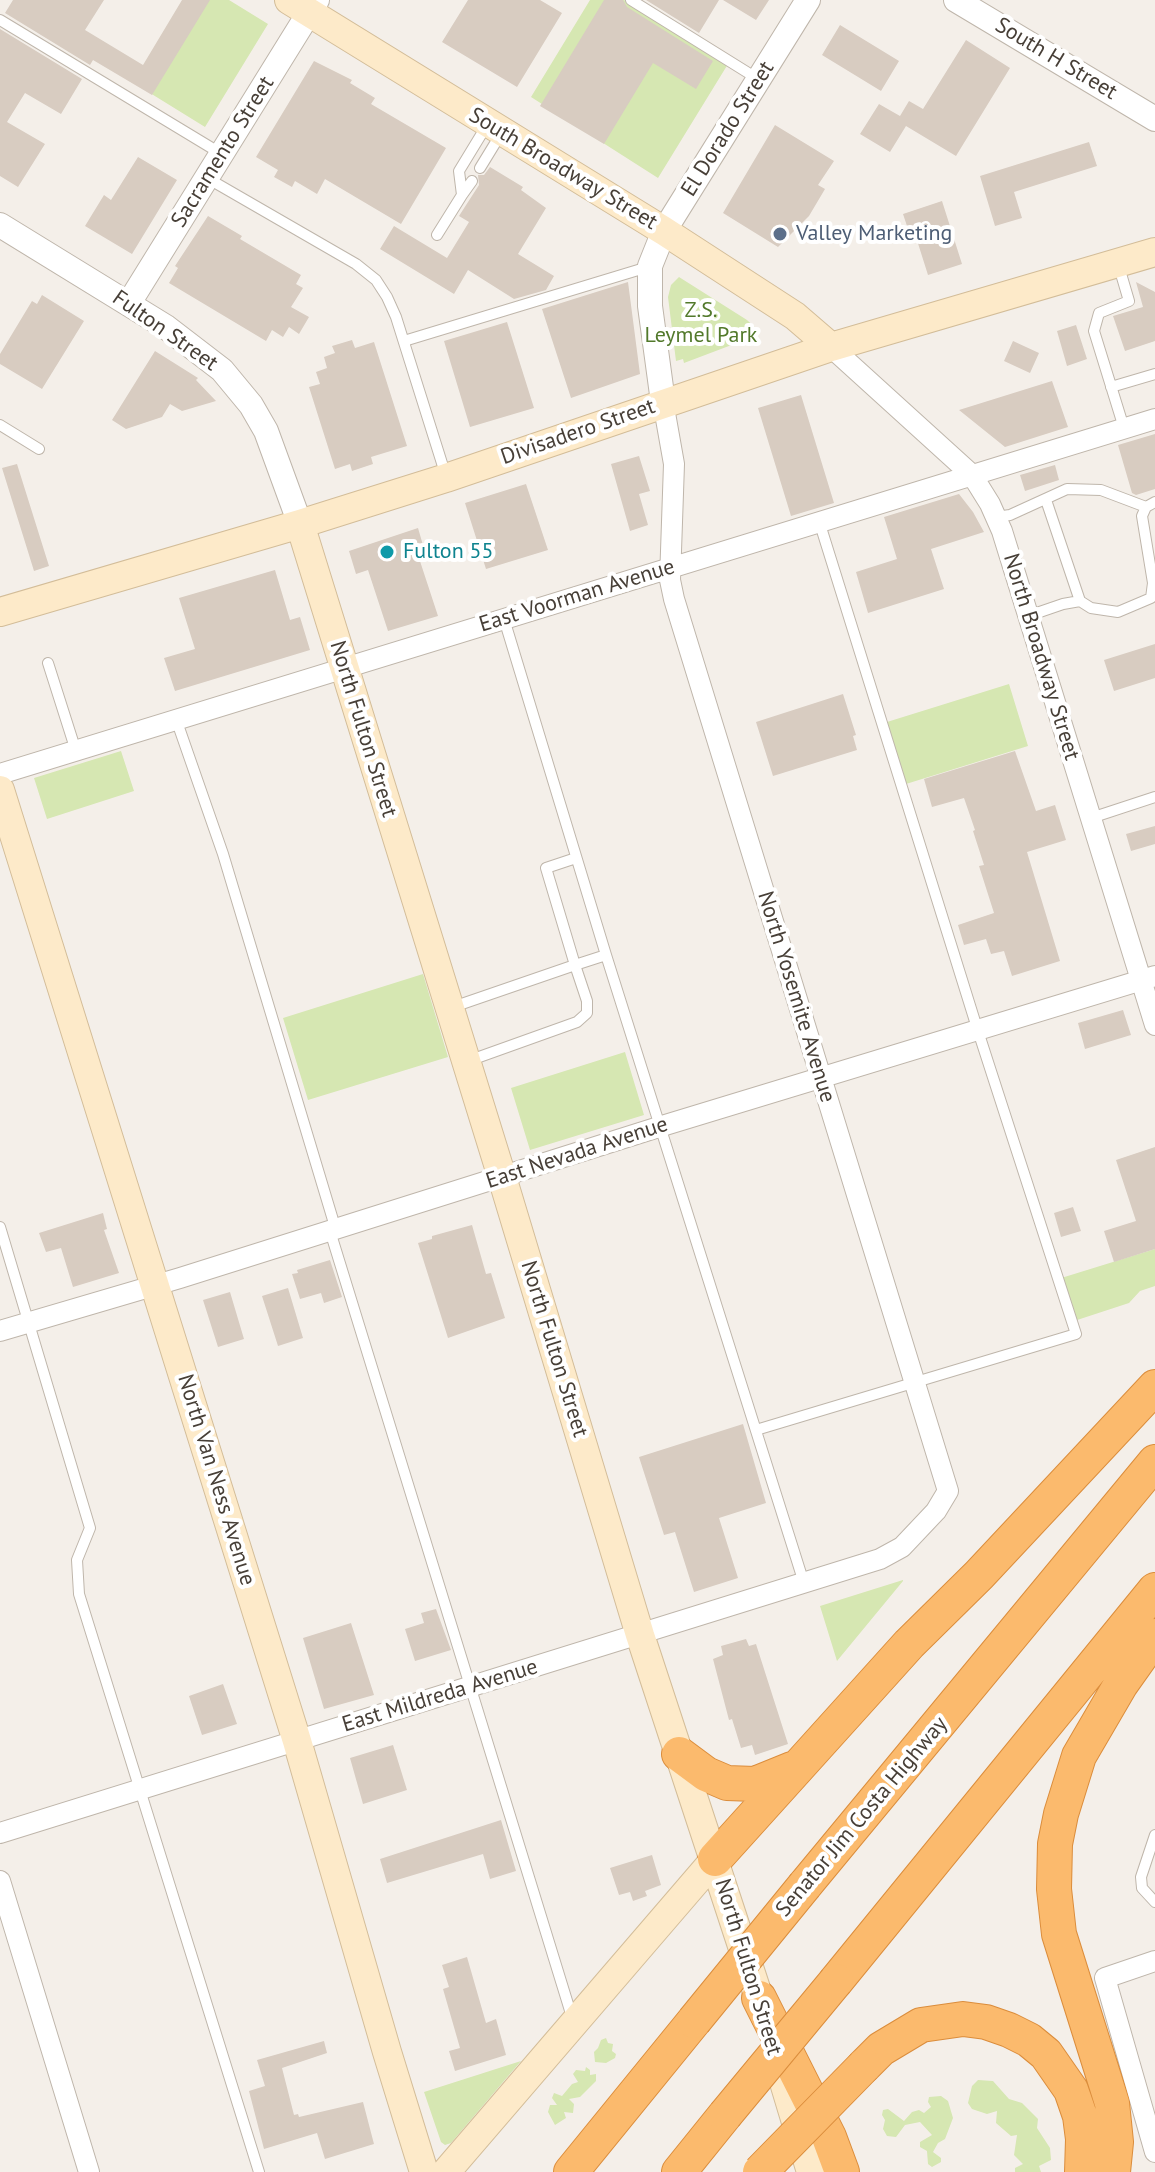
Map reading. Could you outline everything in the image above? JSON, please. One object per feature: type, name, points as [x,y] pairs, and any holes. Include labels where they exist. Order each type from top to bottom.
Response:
[{"type":"highway","points":[[715,1859],[909,1644],[979,1575],[1155,1387]]},
{"type":"highway","name":"Senator Jim Costa Highway","points":[[571,2172],[1155,1462]]},
{"type":"highway","points":[[679,2172],[1155,1590]]},
{"type":"highway","points":[[1113,2172],[1116,2142],[1112,2103],[1059,1934],[1054,1889],[1055,1844],[1079,1756],[1114,1695],[1155,1636]]},
{"type":"highway","points":[[679,1754],[706,1774],[727,1783],[755,1784],[771,1780],[805,1760]]},
{"type":"highway","points":[[759,1998],[829,2137],[842,2172]]},
{"type":"highway","points":[[760,2172],[881,2049],[921,2025],[963,2019],[986,2022],[1009,2030],[1029,2040],[1046,2054],[1071,2090],[1080,2116],[1082,2172]]},
{"type":"main road","name":"South Broadway Street","points":[[305,4],[495,128],[664,231],[795,316],[831,347]]},
{"type":"main road","name":"Divisadero Street","points":[[0,612],[446,478],[831,347],[1155,252]]},
{"type":"main road","name":"North Fulton Street","points":[[300,524],[640,1635],[715,1859],[811,2172]]},
{"type":"main road","name":"North Van Ness Avenue","points":[[0,790],[297,1741],[424,2172]]},
{"type":"main road","points":[[446,2172],[715,1859]]},
{"type":"street","name":"El Dorado Street","points":[[663,402],[650,306],[650,266],[664,231],[808,0]]},
{"type":"street","name":"South H Street","points":[[956,0],[1155,119]]},
{"type":"street","name":"Sacramento Street","points":[[129,303],[222,154],[305,4]]},
{"type":"street","name":"Fulton Street","points":[[0,225],[198,349],[241,391],[266,431],[300,524]]},
{"type":"street","name":"North Broadway Street","points":[[831,347],[972,475],[996,517],[1091,818],[1148,978],[1155,1025]]},
{"type":"street","name":"North Yosemite Avenue","points":[[663,402],[674,464],[670,567],[674,599],[948,1491],[936,1511],[902,1547],[880,1559]]},
{"type":"street","name":"East Voorman Avenue","points":[[0,774],[1155,419]]},
{"type":"street","name":"East Nevada Avenue","points":[[0,1331],[1148,978]]},
{"type":"street","name":"East Mildreda Avenue","points":[[0,1833],[880,1559]]},
{"type":"street","points":[[0,1881],[89,2172]]},
{"type":"street","points":[[1155,1961],[1105,1978],[1155,2152]]},
{"type":"lane","points":[[631,0],[759,80]]},
{"type":"lane","points":[[0,20],[222,154]]},
{"type":"lane","points":[[480,168],[495,128]]},
{"type":"lane","points":[[462,195],[459,171],[495,128]]},
{"type":"lane","points":[[207,178],[367,271],[387,297],[404,341],[446,478]]},
{"type":"lane","points":[[437,235],[472,181]]},
{"type":"lane","points":[[1118,264],[1129,301],[1099,313],[1094,331],[1124,428]]},
{"type":"lane","points":[[404,341],[650,266]]},
{"type":"lane","points":[[1111,387],[1155,374]]},
{"type":"lane","points":[[0,425],[39,449]]},
{"type":"lane","points":[[996,517],[1010,515],[1067,489],[1101,490],[1151,504],[1142,516],[1153,583],[1151,598],[1118,612],[1091,608],[1080,601],[1046,500]]},
{"type":"lane","points":[[756,1430],[1076,1334],[819,521]]},
{"type":"lane","points":[[1028,616],[1080,601]]},
{"type":"lane","points":[[504,619],[606,955],[804,1583]]},
{"type":"lane","points":[[48,663],[76,751]]},
{"type":"lane","points":[[176,719],[227,868],[470,1687],[575,2025]]},
{"type":"lane","points":[[1091,818],[1155,797]]},
{"type":"lane","points":[[465,1062],[577,1022],[587,1013],[587,1001],[546,868],[576,858]]},
{"type":"lane","points":[[448,1009],[606,955]]},
{"type":"lane","points":[[0,1227],[90,1528],[77,1560],[79,1594],[187,1946],[217,2028],[259,2172]]},
{"type":"lane","points":[[1155,1835],[1141,1877],[1142,1888],[1155,1902]]},
{"type":"green space","points":[[207,0],[229,0],[268,24],[205,127],[150,93]]},
{"type":"green space","points":[[590,0],[624,0],[728,64],[658,178],[531,97]]},
{"type":"green space","name":"Z.S. Leymel Park","points":[[679,277],[747,320],[759,331],[758,335],[684,363],[683,359],[676,361],[668,297],[671,285]]},
{"type":"green space","points":[[1009,684],[1028,746],[906,784],[887,722]]},
{"type":"green space","points":[[121,751],[134,791],[47,819],[34,778]]},
{"type":"green space","points":[[423,974],[448,1057],[308,1100],[283,1018]]},
{"type":"green space","points":[[625,1052],[644,1115],[530,1150],[511,1088]]},
{"type":"green space","points":[[1155,1249],[1155,1286],[1140,1291],[1129,1303],[1071,1322],[1058,1279]]},
{"type":"green space","points":[[903,1581],[837,1661],[820,1606]]},
{"type":"green space","points":[[606,2038],[608,2043],[613,2044],[615,2058],[606,2063],[595,2062],[594,2052],[601,2040]]},
{"type":"green space","points":[[521,2061],[451,2143],[445,2145],[441,2142],[424,2092]]},
{"type":"green space","points":[[586,2067],[590,2075],[596,2074],[596,2081],[580,2097],[569,2099],[574,2104],[573,2113],[564,2112],[566,2118],[555,2125],[548,2112],[550,2105],[557,2105],[552,2098],[554,2093],[562,2096],[572,2084],[578,2082],[573,2074],[576,2070],[585,2071]]},
{"type":"green space","points":[[978,2080],[993,2081],[1009,2099],[1022,2103],[1038,2119],[1037,2128],[1050,2148],[1051,2160],[1039,2166],[1041,2172],[1015,2172],[1015,2168],[1023,2164],[1014,2155],[1017,2135],[1011,2136],[996,2123],[997,2111],[987,2114],[972,2109],[968,2103],[972,2086]]},
{"type":"green space","points":[[941,2096],[948,2101],[953,2118],[945,2139],[938,2143],[933,2152],[941,2158],[941,2162],[932,2167],[928,2164],[927,2151],[920,2147],[920,2142],[932,2135],[920,2122],[905,2125],[896,2137],[887,2136],[882,2115],[883,2110],[888,2109],[904,2121],[912,2112],[919,2110],[924,2113],[931,2107],[929,2097]]},
{"type":"building","points":[[13,0],[104,0],[85,30],[143,65],[182,0],[210,0],[152,95],[93,60],[90,65],[5,13]]},
{"type":"building","points":[[468,0],[540,0],[562,13],[517,87],[442,42]]},
{"type":"building","points":[[604,0],[623,0],[627,7],[713,61],[696,89],[653,63],[604,144],[540,106]]},
{"type":"building","points":[[646,0],[719,0],[699,33]]},
{"type":"building","points":[[723,0],[769,0],[756,20]]},
{"type":"building","points":[[840,25],[899,61],[881,91],[822,55]]},
{"type":"building","points":[[0,29],[82,79],[61,114],[25,93],[7,122],[45,144],[18,187],[0,176]]},
{"type":"building","points":[[966,40],[1010,68],[956,156],[906,126],[890,152],[860,134],[879,104],[900,116],[909,101],[923,109]]},
{"type":"building","points":[[314,61],[352,80],[350,83],[375,98],[371,104],[446,148],[401,224],[325,179],[317,194],[295,181],[292,187],[274,177],[278,170],[256,157]]},
{"type":"building","points":[[775,125],[834,161],[818,185],[825,189],[809,216],[778,247],[723,213]]},
{"type":"building","points":[[1089,142],[1097,166],[1014,192],[1022,218],[995,226],[980,176]]},
{"type":"building","points":[[138,157],[177,180],[132,254],[85,226],[104,195],[111,200]]},
{"type":"building","points":[[490,167],[523,187],[521,190],[546,208],[518,254],[554,276],[546,290],[514,299],[468,270],[454,294],[380,249],[394,226],[447,258],[469,222],[459,216],[479,185],[478,175],[484,175]]},
{"type":"building","points":[[942,201],[962,264],[928,275],[915,234],[910,235],[903,214]]},
{"type":"building","points":[[208,216],[301,275],[296,284],[303,288],[291,307],[309,317],[299,334],[289,327],[283,337],[272,330],[266,341],[169,283],[178,268],[175,266]]},
{"type":"building","points":[[628,282],[640,374],[571,398],[542,309]]},
{"type":"building","points":[[1136,282],[1155,292],[1155,341],[1125,351],[1113,316],[1143,307]]},
{"type":"building","points":[[42,295],[84,321],[42,389],[0,364],[0,354],[32,301],[37,304]]},
{"type":"building","points":[[507,322],[534,408],[470,427],[444,341]]},
{"type":"building","points":[[1076,325],[1087,359],[1067,366],[1057,331]]},
{"type":"building","points":[[352,340],[355,348],[374,342],[407,446],[371,457],[373,464],[352,471],[350,464],[335,469],[309,387],[320,384],[316,372],[327,368],[324,357],[335,353],[332,346]]},
{"type":"building","points":[[1013,341],[1039,353],[1030,373],[1004,361]]},
{"type":"building","points":[[155,351],[198,378],[196,380],[216,401],[182,411],[170,404],[162,417],[126,429],[112,420]]},
{"type":"building","points":[[1052,381],[1068,427],[1005,447],[959,410]]},
{"type":"building","points":[[801,395],[834,503],[791,516],[758,408]]},
{"type":"building","points":[[1155,434],[1155,489],[1136,495],[1132,493],[1118,445]]},
{"type":"building","points":[[639,456],[650,491],[639,494],[648,525],[630,531],[611,464]]},
{"type":"building","points":[[17,464],[49,566],[34,571],[2,468]]},
{"type":"building","points":[[1055,465],[1059,480],[1025,491],[1020,475]]},
{"type":"building","points":[[526,484],[548,550],[486,569],[465,503]]},
{"type":"building","points":[[959,494],[984,532],[931,549],[944,589],[868,613],[856,572],[897,559],[884,517]]},
{"type":"building","points":[[418,528],[425,552],[418,555],[438,616],[388,631],[368,570],[356,574],[349,551]]},
{"type":"building","points":[[275,570],[290,620],[300,617],[310,650],[175,691],[164,658],[195,649],[179,598]]},
{"type":"building","points":[[1155,644],[1155,678],[1114,691],[1104,660]]},
{"type":"building","points":[[843,694],[856,735],[853,736],[857,750],[773,776],[756,722]]},
{"type":"building","points":[[1015,751],[1036,811],[1055,805],[1066,840],[1027,852],[1060,961],[1012,976],[1004,951],[991,954],[986,939],[964,945],[958,925],[994,913],[979,866],[984,865],[964,798],[932,807],[924,779]]},
{"type":"building","points":[[1155,826],[1155,844],[1131,851],[1126,834]]},
{"type":"building","points":[[1123,1010],[1131,1035],[1085,1049],[1078,1023]]},
{"type":"building","points":[[1155,1147],[1155,1249],[1114,1262],[1104,1231],[1136,1221],[1116,1160]]},
{"type":"building","points":[[1073,1207],[1081,1231],[1061,1237],[1054,1213]]},
{"type":"building","points":[[103,1213],[107,1229],[104,1230],[119,1273],[73,1287],[61,1248],[46,1252],[39,1233]]},
{"type":"building","points":[[472,1225],[486,1274],[491,1273],[505,1318],[448,1338],[418,1243]]},
{"type":"building","points":[[330,1260],[342,1297],[324,1303],[321,1293],[300,1299],[292,1274]]},
{"type":"building","points":[[288,1288],[303,1338],[278,1346],[262,1296]]},
{"type":"building","points":[[230,1292],[244,1339],[218,1347],[203,1300]]},
{"type":"building","points":[[743,1424],[766,1503],[719,1518],[738,1578],[694,1592],[675,1532],[664,1535],[639,1457]]},
{"type":"building","points":[[436,1609],[451,1650],[415,1661],[405,1629],[424,1623],[421,1613]]},
{"type":"building","points":[[351,1623],[374,1695],[324,1709],[303,1638]]},
{"type":"building","points":[[746,1639],[749,1646],[756,1644],[788,1744],[755,1755],[752,1745],[741,1748],[732,1719],[729,1720],[713,1659],[723,1655],[721,1646]]},
{"type":"building","points":[[223,1684],[237,1724],[202,1735],[189,1696]]},
{"type":"building","points":[[393,1745],[407,1790],[363,1804],[350,1758]]},
{"type":"building","points":[[501,1820],[516,1871],[490,1879],[483,1854],[387,1883],[380,1859]]},
{"type":"building","points":[[652,1855],[661,1885],[645,1891],[647,1896],[633,1901],[630,1892],[619,1895],[610,1868]]},
{"type":"building","points":[[467,1957],[486,2023],[496,2019],[506,2055],[455,2071],[449,2051],[460,2048],[443,1989],[449,1987],[442,1965]]},
{"type":"building","points":[[324,2041],[327,2053],[282,2068],[294,2115],[298,2114],[299,2117],[363,2102],[374,2144],[325,2159],[317,2133],[264,2149],[249,2091],[265,2086],[257,2060]]},
{"type":"place","name":"Valley Marketing","points":[[780,234]]},
{"type":"place","name":"Fulton 55","points":[[387,552]]}]
